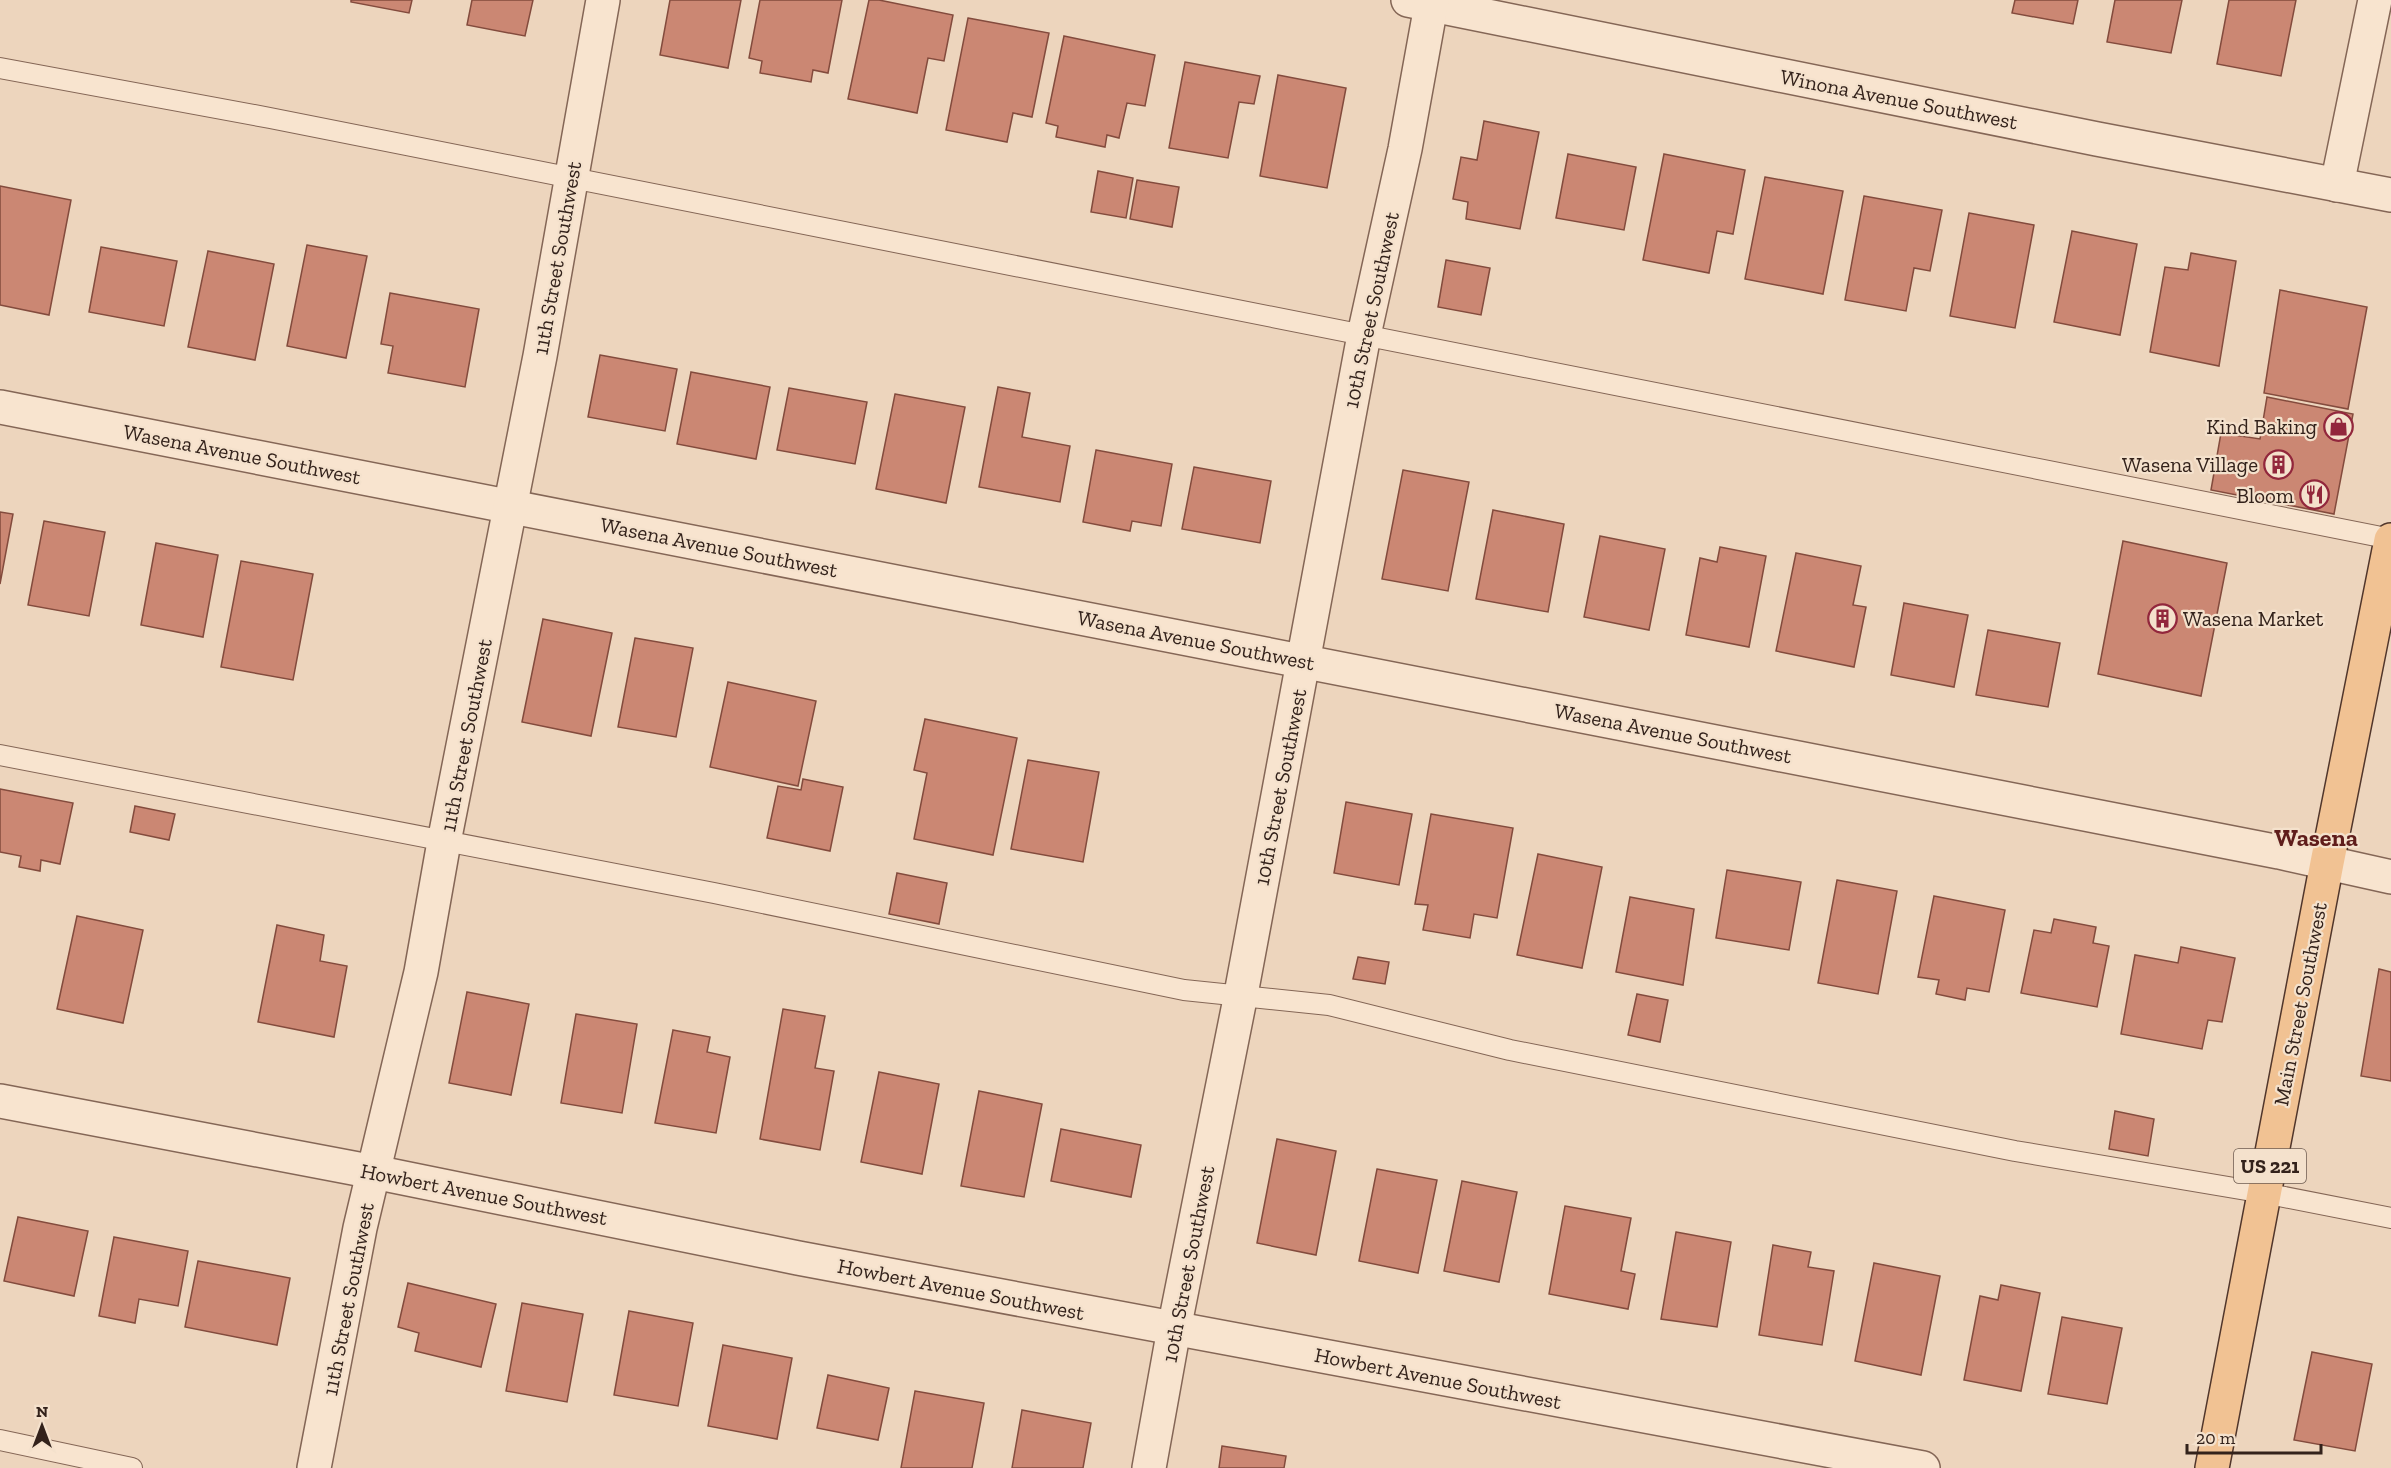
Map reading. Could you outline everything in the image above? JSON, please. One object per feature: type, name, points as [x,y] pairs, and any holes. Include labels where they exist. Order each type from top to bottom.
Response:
[{"type":"main road","name":"Main Street Southwest","points":[[2212,1468],[2391,539]]},
{"type":"street","name":"11th Street Southwest","points":[[314,1468],[360,1228],[421,972],[444,842],[512,507],[603,0]]},
{"type":"street","points":[[2337,185],[2374,0]]},
{"type":"street","name":"Winona Avenue Southwest","points":[[1424,2],[2086,137],[2391,195]]},
{"type":"street","name":"10th Street Southwest","points":[[1149,1468],[1174,1329],[1241,994],[1364,335],[1405,149],[1424,2]]},
{"type":"street","name":"Wasena Avenue Southwest","points":[[0,407],[1304,661],[2391,877]]},
{"type":"street","name":"Howbert Avenue Southwest","points":[[0,1101],[374,1172],[798,1258],[1923,1468]]},
{"type":"lane","points":[[0,68],[259,116],[2391,539]]},
{"type":"lane","points":[[0,755],[714,893],[1184,990],[1241,994],[1329,1005],[1522,1052],[2015,1151],[2264,1193],[2391,1218]]},
{"type":"lane","points":[[0,1440],[132,1468]]},
{"type":"building","points":[[351,0],[412,0],[409,13],[351,2]]},
{"type":"building","points":[[472,0],[533,0],[525,36],[467,25]]},
{"type":"building","points":[[670,0],[741,0],[728,68],[660,55]]},
{"type":"building","points":[[760,0],[842,0],[828,73],[813,70],[811,82],[760,73],[762,61],[749,58]]},
{"type":"building","points":[[869,0],[953,15],[944,61],[928,58],[917,113],[848,99]]},
{"type":"building","points":[[2015,0],[2078,0],[2073,24],[2012,13]]},
{"type":"building","points":[[2115,0],[2182,0],[2171,53],[2107,42]]},
{"type":"building","points":[[2229,0],[2296,0],[2281,76],[2217,64]]},
{"type":"building","points":[[968,18],[1049,33],[1032,117],[1013,113],[1007,142],[946,130]]},
{"type":"building","points":[[1064,36],[1155,55],[1145,106],[1127,103],[1119,138],[1107,135],[1105,147],[1056,137],[1058,126],[1046,123]]},
{"type":"building","points":[[1185,62],[1260,76],[1254,104],[1239,102],[1228,158],[1169,148]]},
{"type":"building","points":[[1278,75],[1346,88],[1327,188],[1260,176]]},
{"type":"building","points":[[1484,121],[1539,132],[1520,229],[1466,219],[1468,202],[1453,199],[1461,157],[1477,160]]},
{"type":"building","points":[[1568,154],[1636,167],[1624,230],[1556,218]]},
{"type":"building","points":[[1664,154],[1745,170],[1733,234],[1717,231],[1709,273],[1643,260]]},
{"type":"building","points":[[1098,171],[1133,178],[1126,218],[1091,212]]},
{"type":"building","points":[[1765,177],[1843,191],[1823,294],[1745,279]]},
{"type":"building","points":[[1137,180],[1179,187],[1172,227],[1130,219]]},
{"type":"building","points":[[0,186],[71,200],[49,315],[0,305]]},
{"type":"building","points":[[1864,196],[1942,210],[1930,271],[1914,268],[1906,311],[1845,300]]},
{"type":"building","points":[[1969,213],[2034,225],[2015,328],[1950,316]]},
{"type":"building","points":[[2072,231],[2137,244],[2120,335],[2054,322]]},
{"type":"building","points":[[307,245],[367,256],[346,358],[287,346]]},
{"type":"building","points":[[101,247],[177,261],[164,326],[89,312]]},
{"type":"building","points":[[208,251],[274,264],[255,360],[188,347]]},
{"type":"building","points":[[2191,253],[2236,261],[2219,366],[2150,352],[2165,267],[2188,270]]},
{"type":"building","points":[[1446,260],[1490,268],[1481,315],[1438,307]]},
{"type":"building","points":[[2280,290],[2367,307],[2348,409],[2264,393]]},
{"type":"building","points":[[390,293],[479,309],[465,387],[388,373],[393,346],[381,344]]},
{"type":"building","points":[[600,355],[677,369],[665,431],[588,417]]},
{"type":"building","points":[[691,372],[770,387],[756,459],[677,444]]},
{"type":"building","points":[[998,387],[1030,393],[1022,437],[1070,446],[1060,502],[979,487]]},
{"type":"building","points":[[789,388],[867,402],[855,464],[777,450]]},
{"type":"building","points":[[895,394],[965,407],[946,503],[876,489]]},
{"type":"building","name":"Wasena Village","points":[[2267,397],[2353,414],[2334,514],[2211,490],[2221,433],[2260,439]]},
{"type":"building","points":[[1096,450],[1172,464],[1161,526],[1132,521],[1130,531],[1083,522]]},
{"type":"building","points":[[1194,467],[1271,481],[1260,543],[1182,529]]},
{"type":"building","points":[[1403,470],[1469,482],[1448,591],[1382,579]]},
{"type":"building","points":[[1493,510],[1564,524],[1548,612],[1476,599]]},
{"type":"building","points":[[0,512],[13,514],[0,584]]},
{"type":"building","points":[[44,521],[105,532],[89,616],[28,605]]},
{"type":"building","points":[[1600,536],[1665,549],[1649,630],[1584,617]]},
{"type":"building","name":"Wasena Market","points":[[2123,541],[2227,563],[2201,696],[2098,674]]},
{"type":"building","points":[[156,543],[218,555],[203,637],[141,625]]},
{"type":"building","points":[[1720,547],[1766,556],[1749,647],[1686,635],[1700,558],[1717,562]]},
{"type":"building","points":[[1796,553],[1861,566],[1853,605],[1866,607],[1854,667],[1776,651]]},
{"type":"building","points":[[241,561],[313,574],[293,680],[221,667]]},
{"type":"building","points":[[1904,603],[1968,615],[1954,687],[1891,675]]},
{"type":"building","points":[[543,619],[612,633],[591,736],[522,722]]},
{"type":"building","points":[[1988,630],[2060,643],[2048,707],[1976,695]]},
{"type":"building","points":[[635,638],[693,648],[676,737],[618,727]]},
{"type":"building","points":[[728,682],[816,701],[798,786],[710,767]]},
{"type":"building","points":[[925,719],[1017,738],[993,855],[914,839],[927,773],[914,770]]},
{"type":"building","points":[[1028,760],[1099,772],[1083,862],[1011,849]]},
{"type":"building","points":[[803,779],[843,787],[830,851],[767,838],[778,786],[801,790]]},
{"type":"building","points":[[0,789],[73,803],[60,864],[41,860],[40,871],[19,867],[21,856],[0,852]]},
{"type":"building","points":[[1346,802],[1412,814],[1399,885],[1334,873]]},
{"type":"building","points":[[135,806],[175,814],[169,840],[130,832]]},
{"type":"building","points":[[1431,814],[1513,828],[1497,918],[1474,914],[1470,938],[1423,930],[1428,905],[1415,904]]},
{"type":"building","points":[[1538,854],[1602,867],[1582,968],[1517,955]]},
{"type":"building","points":[[1727,870],[1801,882],[1789,950],[1716,938]]},
{"type":"building","points":[[897,873],[947,883],[939,924],[889,914]]},
{"type":"building","points":[[1837,880],[1897,891],[1878,994],[1818,983]]},
{"type":"building","points":[[1934,896],[2005,910],[1989,992],[1967,988],[1965,1000],[1936,994],[1939,980],[1918,977]]},
{"type":"building","points":[[1630,897],[1694,909],[1683,985],[1616,972]]},
{"type":"building","points":[[77,916],[143,930],[123,1023],[57,1009]]},
{"type":"building","points":[[2054,919],[2096,927],[2093,943],[2109,946],[2097,1007],[2021,993],[2034,930],[2051,933]]},
{"type":"building","points":[[277,925],[324,935],[320,961],[347,966],[334,1037],[258,1022]]},
{"type":"building","points":[[2181,947],[2235,958],[2222,1022],[2208,1020],[2202,1049],[2121,1034],[2135,955],[2178,963]]},
{"type":"building","points":[[1358,957],[1389,962],[1385,984],[1353,979]]},
{"type":"building","points":[[2379,969],[2391,972],[2391,1081],[2361,1076]]},
{"type":"building","points":[[467,992],[529,1004],[511,1095],[449,1083]]},
{"type":"building","points":[[1637,994],[1668,1000],[1660,1042],[1628,1035]]},
{"type":"building","points":[[783,1009],[825,1016],[815,1068],[834,1071],[820,1150],[760,1139]]},
{"type":"building","points":[[576,1014],[637,1024],[622,1113],[561,1103]]},
{"type":"building","points":[[673,1030],[710,1037],[707,1052],[730,1057],[716,1133],[655,1123]]},
{"type":"building","points":[[879,1072],[939,1084],[922,1174],[861,1162]]},
{"type":"building","points":[[979,1091],[1042,1104],[1024,1197],[961,1186]]},
{"type":"building","points":[[2115,1111],[2154,1119],[2148,1156],[2109,1149]]},
{"type":"building","points":[[1061,1129],[1141,1145],[1131,1197],[1051,1181]]},
{"type":"building","points":[[1277,1139],[1336,1151],[1316,1255],[1257,1243]]},
{"type":"building","points":[[1377,1169],[1437,1180],[1418,1273],[1359,1261]]},
{"type":"building","points":[[1462,1181],[1517,1192],[1499,1282],[1444,1271]]},
{"type":"building","points":[[1565,1206],[1631,1218],[1621,1271],[1635,1274],[1628,1309],[1549,1294]]},
{"type":"building","points":[[18,1217],[88,1231],[74,1296],[4,1281]]},
{"type":"building","points":[[1676,1232],[1731,1242],[1717,1327],[1661,1319]]},
{"type":"building","points":[[114,1237],[188,1251],[178,1306],[139,1299],[135,1323],[99,1316]]},
{"type":"building","points":[[1773,1245],[1811,1252],[1808,1267],[1834,1271],[1822,1345],[1759,1335]]},
{"type":"building","points":[[198,1261],[290,1278],[277,1345],[185,1327]]},
{"type":"building","points":[[1874,1263],[1940,1276],[1921,1375],[1855,1361]]},
{"type":"building","points":[[408,1283],[496,1304],[481,1367],[415,1351],[419,1333],[398,1327]]},
{"type":"building","points":[[2001,1285],[2040,1293],[2021,1391],[1964,1380],[1980,1296],[1998,1300]]},
{"type":"building","points":[[522,1303],[583,1314],[567,1402],[506,1391]]},
{"type":"building","points":[[629,1311],[693,1323],[678,1406],[614,1395]]},
{"type":"building","points":[[2062,1317],[2122,1328],[2107,1404],[2048,1394]]},
{"type":"building","points":[[723,1345],[792,1358],[777,1439],[708,1426]]},
{"type":"building","points":[[2312,1352],[2372,1364],[2355,1451],[2294,1440]]},
{"type":"building","points":[[828,1375],[889,1388],[878,1440],[817,1428]]},
{"type":"building","points":[[915,1391],[984,1403],[972,1468],[901,1468]]},
{"type":"building","points":[[1022,1410],[1091,1423],[1083,1468],[1012,1468]]},
{"type":"building","points":[[1222,1446],[1286,1456],[1284,1468],[1219,1468]]},
{"type":"place","name":"Kind Baking","points":[[2338,426]]},
{"type":"place","name":"Wasena Village","points":[[2279,464]]},
{"type":"place","name":"Bloom","points":[[2315,495]]},
{"type":"place","name":"Wasena Market","points":[[2162,618]]},
{"type":"district","name":"Wasena","points":[[2316,837]]}]
